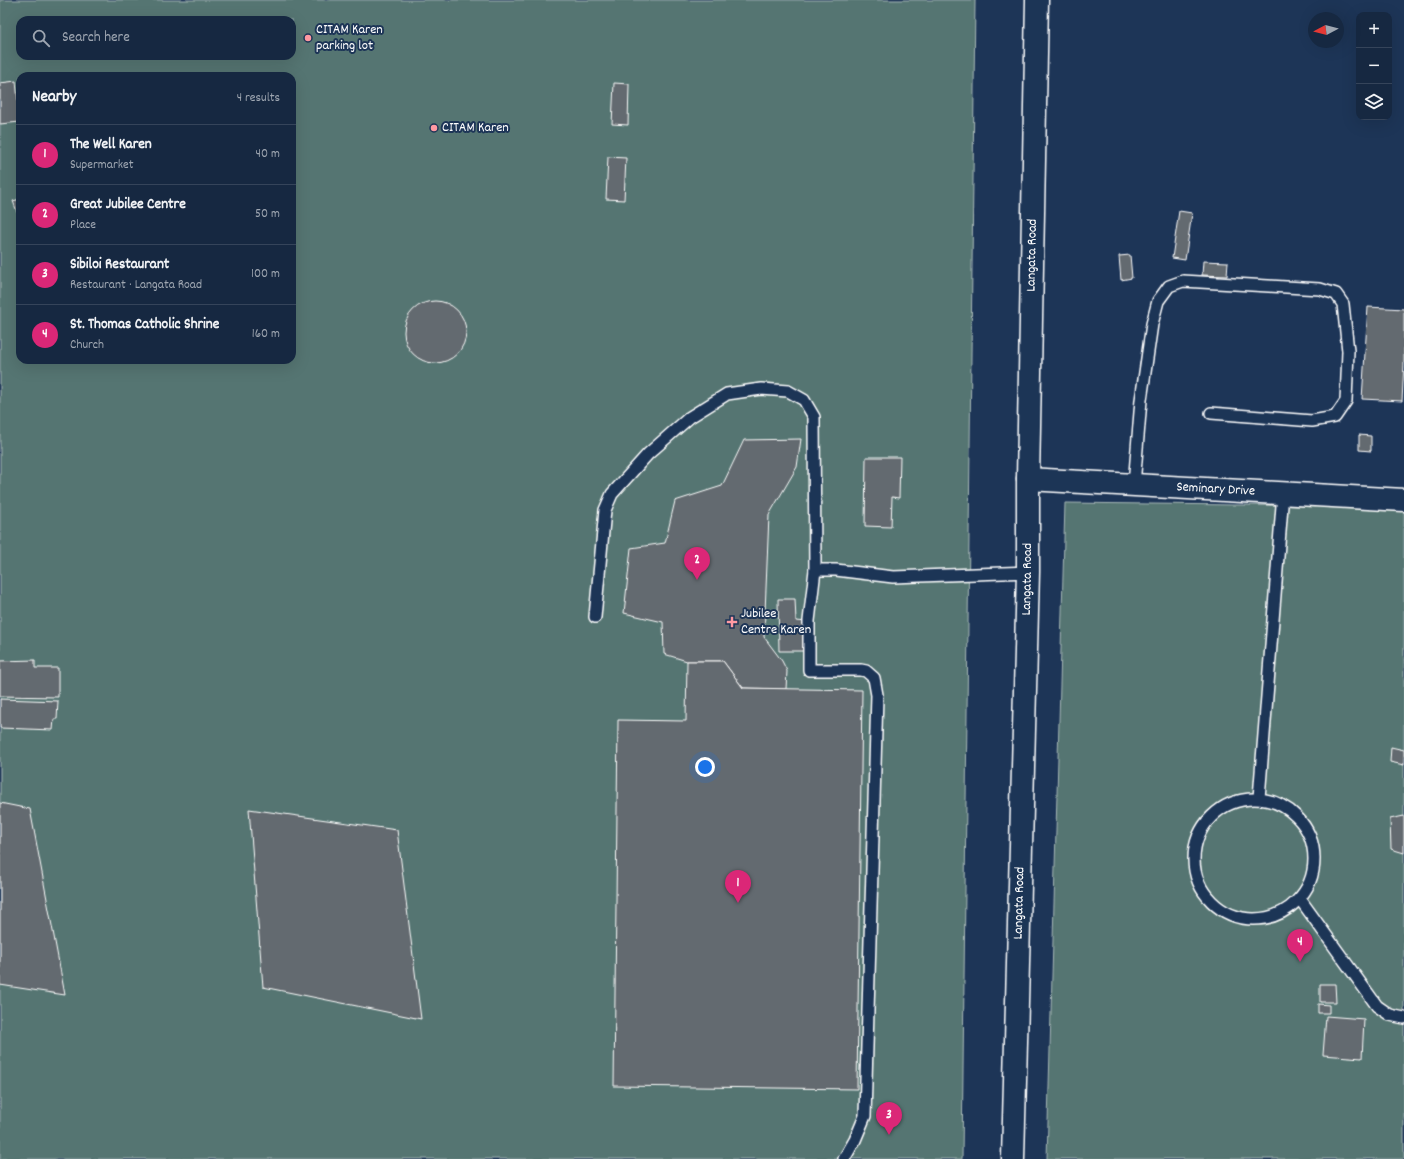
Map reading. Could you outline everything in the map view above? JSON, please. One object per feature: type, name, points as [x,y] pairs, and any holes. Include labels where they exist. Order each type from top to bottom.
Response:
[{"type":"main road","name":"Langata Road","points":[[1013,1159],[1028,572],[1028,480],[1037,0]]},
{"type":"main road","name":"Seminary Drive","points":[[1028,480],[1404,500]]},
{"type":"lane","points":[[1134,485],[1141,400],[1152,324],[1158,301],[1169,286],[1183,280],[1320,289],[1336,294],[1342,304],[1348,351],[1346,401],[1335,417],[1312,421],[1211,413]]},
{"type":"lane","points":[[595,617],[605,510],[612,494],[648,454],[690,417],[727,394],[761,389],[788,391],[804,400],[814,417],[815,570],[810,622],[809,670],[866,671],[874,678],[877,695],[864,1116],[855,1140],[844,1159]]},
{"type":"lane","points":[[1259,798],[1283,493]]},
{"type":"lane","points":[[815,570],[836,570],[893,576],[1028,572]]},
{"type":"lane","points":[[1259,798],[1281,804],[1299,817],[1311,836],[1315,858],[1311,880],[1300,899],[1282,913],[1261,920],[1239,918],[1219,908],[1203,892],[1195,870],[1195,848],[1203,827],[1218,810],[1237,800],[1259,798]]},
{"type":"lane","points":[[1300,899],[1377,1006],[1390,1015],[1404,1018]]},
{"type":"green space","points":[[0,0],[975,0],[962,1159],[0,1159]]},
{"type":"green space","points":[[1065,503],[1404,507],[1404,1159],[1047,1159]]},
{"type":"building","points":[[16,81],[16,122],[0,124],[0,83]]},
{"type":"building","points":[[614,83],[629,84],[628,125],[612,124]]},
{"type":"building","points":[[608,157],[626,158],[624,200],[606,199]]},
{"type":"building","points":[[16,200],[16,209],[13,201]]},
{"type":"building","points":[[1179,211],[1192,213],[1185,260],[1172,258]]},
{"type":"building","points":[[1130,255],[1132,278],[1121,280],[1119,256]]},
{"type":"building","points":[[1203,261],[1228,262],[1227,276],[1202,275]]},
{"type":"building","points":[[435,301],[447,303],[457,310],[464,320],[466,332],[464,344],[457,354],[447,361],[435,363],[423,361],[413,354],[406,344],[404,332],[406,320],[413,310],[423,303]]},
{"type":"building","points":[[1368,307],[1404,309],[1404,365],[1402,401],[1362,399]]},
{"type":"building","points":[[1359,435],[1371,436],[1371,451],[1359,450]]},
{"type":"building","points":[[801,439],[797,467],[769,515],[764,637],[782,661],[787,671],[786,689],[743,688],[723,661],[687,661],[664,654],[663,622],[624,613],[631,548],[665,543],[675,501],[722,486],[744,440]]},
{"type":"building","points":[[866,457],[900,457],[899,498],[892,497],[891,527],[865,526]]},
{"type":"building","points":[[778,599],[795,599],[796,621],[807,622],[807,651],[779,651]]},
{"type":"building","points":[[35,660],[35,668],[58,668],[58,697],[0,696],[0,661]]},
{"type":"building","points":[[687,661],[723,661],[743,688],[862,690],[857,1089],[614,1086],[618,720],[686,721]]},
{"type":"building","points":[[0,699],[58,701],[57,719],[54,719],[53,730],[0,728]]},
{"type":"building","points":[[1391,747],[1404,750],[1404,765],[1390,762]]},
{"type":"building","points":[[0,803],[30,809],[65,995],[0,985]]},
{"type":"building","points":[[249,809],[397,830],[421,1019],[263,987]]},
{"type":"building","points":[[1404,816],[1404,853],[1391,849],[1390,819]]},
{"type":"building","points":[[1320,984],[1335,984],[1336,1002],[1320,1002]]},
{"type":"building","points":[[1318,1004],[1329,1005],[1329,1013],[1318,1013]]},
{"type":"building","points":[[1326,1016],[1364,1019],[1362,1058],[1323,1055]]},
{"type":"place","name":"CITAM Karen parking lot","points":[[308,38]]},
{"type":"place","name":"CITAM Karen","points":[[434,128]]},
{"type":"place","name":"Great Jubilee Centre","points":[[697,580]]},
{"type":"place","name":"Jubilee Centre Karen","points":[[732,622]]},
{"type":"place","name":"The Well Karen","points":[[738,903]]},
{"type":"place","name":"St. Thomas Catholic Shrine","points":[[1300,962]]},
{"type":"place","name":"Sibiloi Restaurant","points":[[889,1135]]}]
